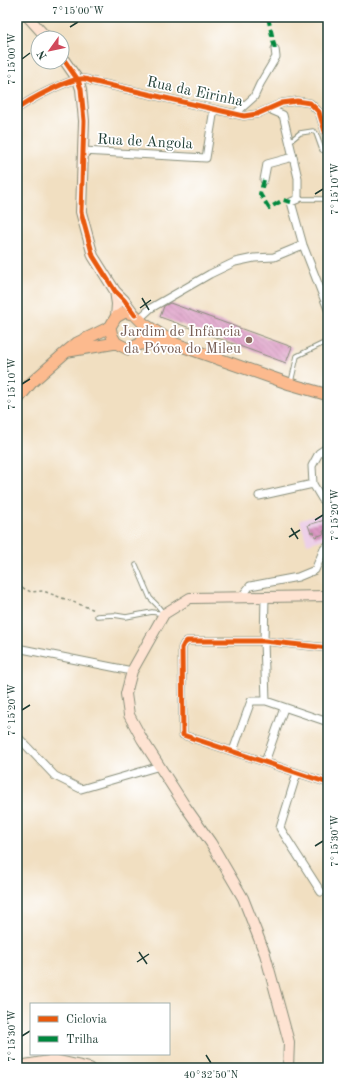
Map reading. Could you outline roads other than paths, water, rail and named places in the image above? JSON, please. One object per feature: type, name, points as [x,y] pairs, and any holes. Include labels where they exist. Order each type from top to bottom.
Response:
[{"type":"main road","points":[[28,17],[40,30]]},
{"type":"main road","points":[[70,70],[79,84],[84,121],[81,212],[93,256],[115,291],[140,319],[146,335],[140,344]]},
{"type":"main road","points":[[17,400],[21,388],[31,383],[77,343],[110,327],[116,317],[117,304],[115,291]]},
{"type":"main road","points":[[116,317],[125,312],[140,319],[176,344],[290,384],[328,395]]},
{"type":"main road","points":[[110,327],[112,336],[116,343],[128,349],[140,344],[176,344]]},
{"type":"main road","points":[[66,352],[116,343]]},
{"type":"main road","points":[[288,1068],[289,1042],[265,954],[243,898],[211,843],[185,806],[142,739],[129,715],[126,694],[132,671],[164,614],[190,598],[328,596]]},
{"type":"main road","points":[[17,1068],[25,1065],[55,1060],[90,1068]]},
{"type":"street","points":[[235,114],[254,98],[260,84],[276,57],[276,48]]},
{"type":"street","name":"Rua da Eirinha","points":[[17,108],[61,84],[79,84],[84,79],[244,116],[257,114],[282,103],[297,101],[310,104],[319,112],[328,141]]},
{"type":"street","name":"Rua de Angola","points":[[83,151],[206,158],[214,109]]},
{"type":"street","points":[[269,109],[283,115],[298,178],[298,200],[291,202],[303,245],[328,309]]},
{"type":"street","points":[[264,180],[267,164],[293,158]]},
{"type":"street","points":[[140,319],[150,308],[210,274],[235,262],[254,258],[274,257],[303,245]]},
{"type":"street","points":[[328,447],[319,453],[312,466],[313,484],[322,500],[328,503]]},
{"type":"street","points":[[259,496],[313,484]]},
{"type":"street","points":[[240,597],[250,586],[298,577],[315,570],[324,549],[328,545]]},
{"type":"street","points":[[265,597],[264,641],[266,701]]},
{"type":"street","points":[[328,648],[264,641],[187,641],[182,648],[183,735],[328,783]]},
{"type":"street","points":[[17,648],[132,671]]},
{"type":"street","points":[[233,751],[251,701],[266,701],[328,722]]},
{"type":"street","points":[[265,762],[284,708]]},
{"type":"street","points":[[17,736],[55,776],[81,788],[160,766]]},
{"type":"street","points":[[297,773],[280,828],[321,892]]},
{"type":"lane","points":[[289,142],[300,133],[313,131],[316,133],[322,150],[328,152]]},
{"type":"lane","points":[[298,200],[328,199]]},
{"type":"lane","points":[[290,384],[297,356],[328,341]]},
{"type":"lane","points":[[136,565],[150,598],[157,604],[164,614]]},
{"type":"lane","points":[[98,614],[126,617],[152,612],[164,614]]},
{"type":"place","name":"Jardim de Infância da Póvoa do Mileu","points":[[249,340]]}]
